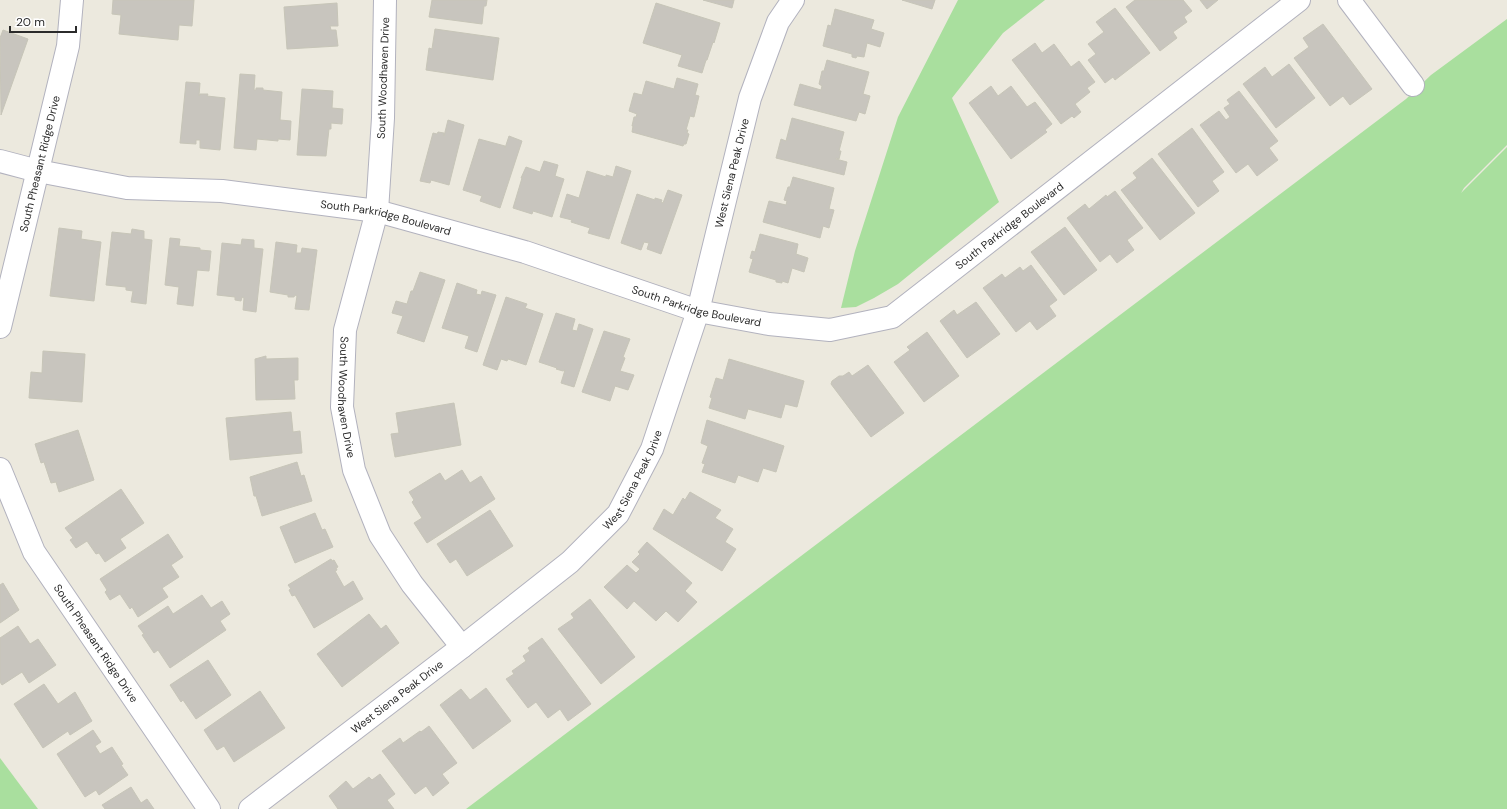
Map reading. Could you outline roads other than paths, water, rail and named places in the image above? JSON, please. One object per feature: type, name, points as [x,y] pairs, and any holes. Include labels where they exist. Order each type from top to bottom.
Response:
[{"type":"street","name":"South Pheasant Ridge Drive","points":[[0,326],[68,46],[72,0]]},
{"type":"street","name":"South Woodhaven Drive","points":[[385,0],[383,118],[377,211],[346,330],[342,407],[354,470],[380,535],[412,584],[462,647]]},
{"type":"street","name":"West Siena Peak Drive","points":[[250,809],[462,647],[570,562],[618,514],[652,449],[698,311],[750,98],[778,22],[793,0]]},
{"type":"street","name":"South Parkridge Boulevard","points":[[0,161],[38,171],[127,188],[222,191],[377,211],[525,252],[698,311],[769,324],[830,330],[892,317],[1299,0]]},
{"type":"street","points":[[1349,0],[1413,85]]},
{"type":"street","name":"South Pheasant Ridge Drive","points":[[0,469],[34,552],[209,809]]}]
